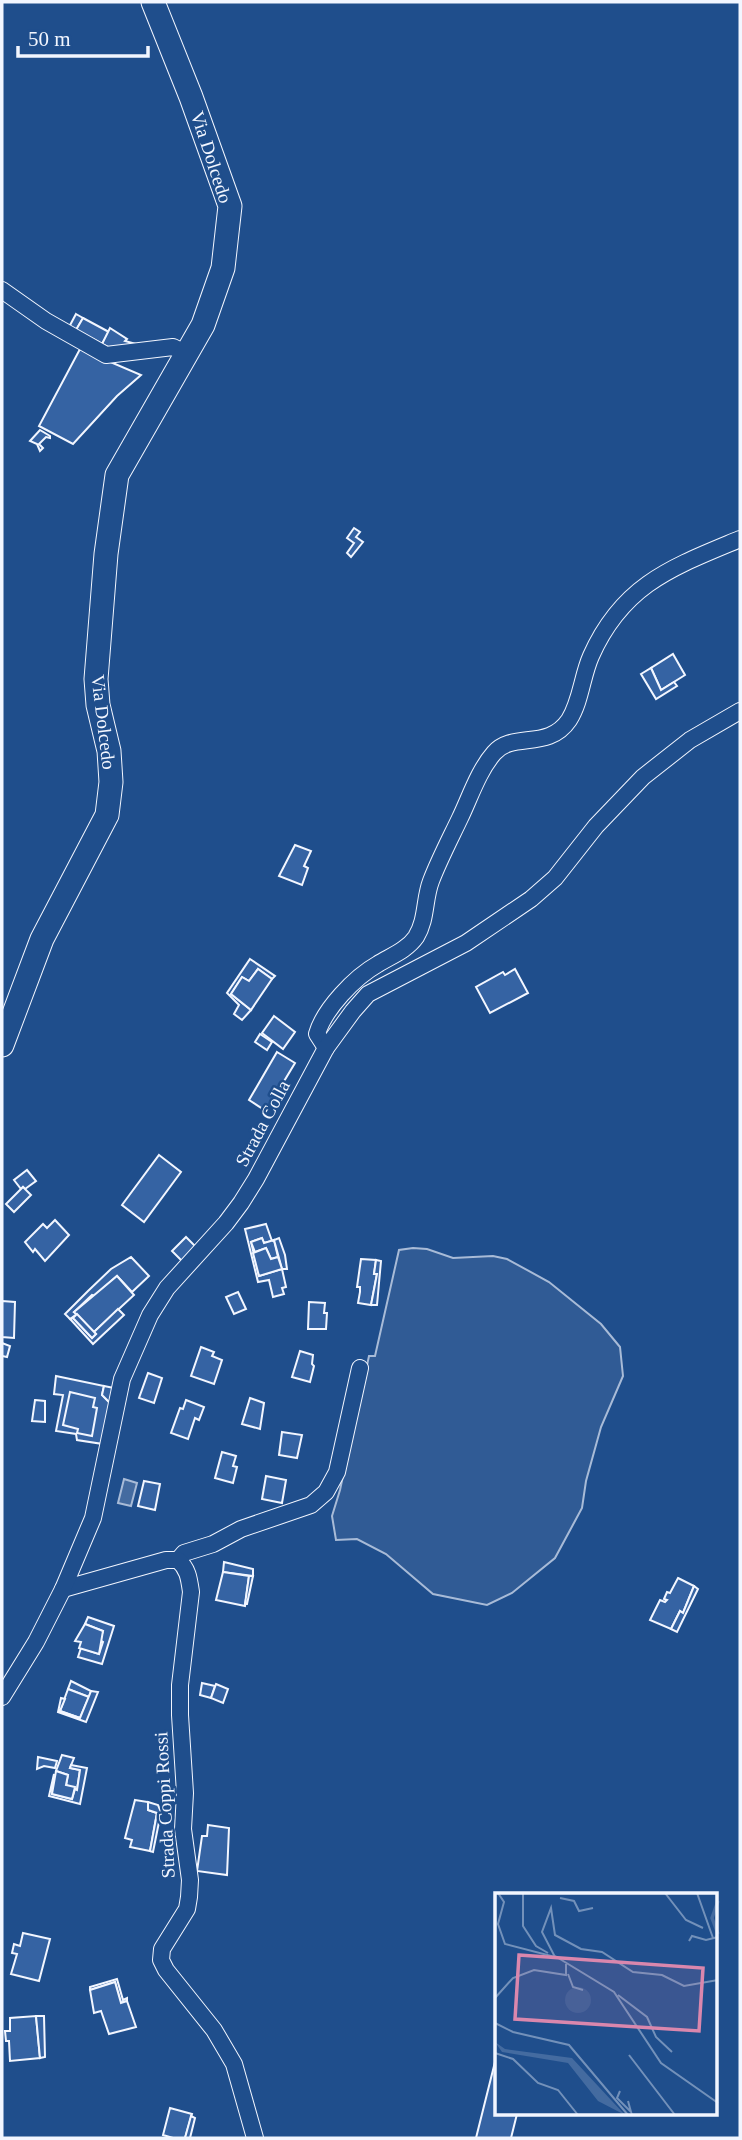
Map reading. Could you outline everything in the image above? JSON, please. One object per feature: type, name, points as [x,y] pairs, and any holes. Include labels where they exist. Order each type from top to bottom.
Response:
[{"type":"main road","name":"Via Dolcedo","points":[[2,1045],[41,939],[107,815],[111,782],[109,751],[96,679],[106,554],[117,475],[204,325],[223,268],[230,206],[153,2]]},
{"type":"street","points":[[2,290],[46,321],[106,355],[173,348],[187,354]]},
{"type":"street","points":[[326,1048],[317,1034],[319,1025],[345,991],[361,975],[408,946],[417,935],[425,914],[430,883],[475,787],[495,752],[506,744],[548,738],[568,721],[600,636],[621,608],[649,581],[673,567],[740,539]]},
{"type":"street","name":"Strada Colla","points":[[2,1697],[36,1642],[63,1590],[97,1506],[122,1379],[150,1315],[167,1288],[241,1203],[326,1048],[368,994],[466,943],[531,899],[555,878],[596,826],[643,777],[690,740],[740,710]]},
{"type":"street","points":[[63,1590],[166,1560],[178,1560],[184,1553],[213,1544],[242,1529],[311,1505],[327,1492],[337,1472],[360,1368]]},
{"type":"street","name":"Strada Coppi Rossi","points":[[178,1560],[186,1567],[191,1591],[180,1705],[185,1793],[183,1829],[190,1880],[187,1909],[162,1949],[161,1960],[214,2031],[234,2064],[255,2138]]},
{"type":"shaded area","points":[[427,1249],[453,1258],[493,1256],[507,1259],[549,1282],[601,1324],[620,1347],[623,1376],[601,1427],[586,1481],[582,1508],[555,1558],[512,1593],[487,1605],[433,1594],[386,1554],[357,1539],[336,1540],[332,1516],[369,1356],[375,1356],[399,1250]]},
{"type":"shaded area","points":[[124,1479],[137,1483],[131,1506],[118,1503]]},
{"type":"building","points":[[76,314],[83,318],[76,330],[68,329]]},
{"type":"building","points":[[83,318],[109,332],[102,344],[76,330]]},
{"type":"building","points":[[110,328],[127,339],[125,341],[136,344],[118,352],[102,344]]},
{"type":"building","points":[[80,349],[141,375],[117,396],[73,444],[39,426]]},
{"type":"building","points":[[40,430],[50,438],[46,437],[39,444],[43,448],[40,451],[37,444],[30,441]]},
{"type":"building","points":[[354,528],[360,532],[356,537],[363,542],[351,557],[347,553],[354,543],[347,538]]},
{"type":"building","points":[[673,654],[685,675],[661,690],[651,668]]},
{"type":"building","points":[[651,668],[661,690],[674,682],[677,686],[656,699],[641,674]]},
{"type":"building","points":[[295,845],[311,851],[304,866],[308,868],[302,885],[279,876]]},
{"type":"building","points":[[250,959],[275,976],[272,979],[258,969],[249,981],[242,977],[231,994],[251,1010],[242,1020],[234,1014],[239,1005],[227,993]]},
{"type":"building","points":[[258,969],[272,979],[251,1010],[231,994],[242,977],[249,981]]},
{"type":"building","points":[[515,969],[528,993],[490,1013],[476,987],[503,972],[505,975]]},
{"type":"building","points":[[274,1016],[295,1032],[283,1049],[262,1033]]},
{"type":"building","points":[[260,1034],[272,1042],[267,1050],[255,1042]]},
{"type":"building","points":[[277,1052],[295,1063],[266,1111],[249,1100]]},
{"type":"building","points":[[159,1155],[181,1172],[144,1222],[122,1205]]},
{"type":"building","points":[[27,1170],[36,1181],[21,1189],[14,1180]]},
{"type":"building","points":[[23,1187],[31,1195],[14,1212],[6,1204]]},
{"type":"building","points":[[55,1220],[69,1235],[45,1261],[25,1242],[43,1224],[47,1228]]},
{"type":"building","points":[[266,1224],[272,1241],[264,1243],[262,1238],[251,1242],[259,1276],[282,1269],[286,1287],[282,1288],[284,1294],[273,1297],[269,1280],[258,1282],[245,1229]]},
{"type":"building","points":[[186,1237],[196,1247],[184,1263],[172,1251]]},
{"type":"building","points":[[262,1238],[264,1243],[274,1240],[278,1257],[271,1259],[266,1248],[255,1252],[251,1242]]},
{"type":"building","points":[[279,1238],[287,1269],[282,1269],[274,1240]]},
{"type":"building","points":[[266,1248],[271,1259],[278,1257],[282,1269],[259,1276],[253,1253]]},
{"type":"building","points":[[131,1257],[149,1276],[132,1292],[117,1276],[74,1312],[77,1314],[70,1319],[65,1314],[111,1269]]},
{"type":"building","points":[[361,1259],[376,1260],[374,1274],[377,1274],[371,1305],[358,1303]]},
{"type":"building","points":[[376,1260],[381,1261],[377,1305],[371,1305],[377,1274],[374,1274]]},
{"type":"building","points":[[117,1276],[134,1295],[94,1332],[74,1312]]},
{"type":"building","points":[[238,1292],[246,1309],[234,1314],[226,1297]]},
{"type":"building","points":[[2,1301],[15,1302],[14,1338],[2,1337]]},
{"type":"building","points":[[309,1302],[325,1303],[326,1329],[308,1329]]},
{"type":"building","points":[[118,1309],[124,1315],[93,1344],[70,1319],[73,1318],[92,1338],[96,1334],[94,1332]]},
{"type":"building","points":[[77,1314],[96,1334],[92,1338],[73,1318]]},
{"type":"building","points":[[2,1343],[10,1346],[7,1357],[2,1356]]},
{"type":"building","points":[[201,1347],[214,1352],[212,1356],[222,1360],[214,1384],[191,1376]]},
{"type":"building","points":[[300,1351],[313,1355],[314,1366],[310,1382],[292,1377]]},
{"type":"building","points":[[148,1373],[162,1378],[154,1403],[139,1398]]},
{"type":"building","points":[[56,1376],[104,1386],[102,1395],[110,1403],[103,1444],[77,1440],[76,1434],[56,1431],[63,1395],[54,1394]]},
{"type":"building","points":[[104,1386],[114,1388],[110,1403],[102,1395]]},
{"type":"building","points":[[70,1392],[95,1398],[93,1407],[97,1408],[92,1436],[77,1433],[78,1429],[63,1425]]},
{"type":"building","points":[[250,1398],[264,1403],[260,1429],[242,1424]]},
{"type":"building","points":[[35,1400],[45,1401],[45,1422],[32,1421]]},
{"type":"building","points":[[186,1400],[204,1407],[199,1420],[195,1418],[188,1439],[171,1433],[180,1408],[183,1409]]},
{"type":"building","points":[[282,1432],[302,1435],[297,1458],[279,1455]]},
{"type":"building","points":[[222,1452],[236,1456],[233,1466],[237,1467],[233,1483],[215,1478]]},
{"type":"building","points":[[266,1476],[286,1480],[282,1503],[262,1499]]},
{"type":"building","points":[[144,1481],[160,1484],[155,1510],[138,1506]]},
{"type":"building","points":[[224,1562],[253,1569],[253,1576],[223,1572]]},
{"type":"building","points":[[223,1572],[249,1576],[245,1606],[216,1600]]},
{"type":"building","points":[[249,1576],[253,1576],[245,1604]]},
{"type":"building","points":[[678,1578],[694,1586],[683,1613],[680,1611],[671,1629],[650,1620],[660,1600],[667,1600],[664,1599],[667,1592],[670,1593]]},
{"type":"building","points":[[694,1586],[698,1589],[677,1632],[671,1629],[680,1611],[683,1613]]},
{"type":"building","points":[[88,1617],[114,1626],[102,1664],[78,1657],[81,1648],[99,1654],[103,1642],[100,1640],[103,1631],[85,1624]]},
{"type":"building","points":[[85,1624],[103,1631],[99,1654],[79,1648],[81,1642],[75,1641]]},
{"type":"building","points":[[71,1681],[91,1691],[89,1697],[68,1689]]},
{"type":"building","points":[[202,1683],[215,1686],[211,1698],[200,1695]]},
{"type":"building","points":[[216,1684],[228,1689],[223,1703],[211,1698]]},
{"type":"building","points":[[68,1689],[89,1697],[80,1718],[60,1711]]},
{"type":"building","points":[[91,1691],[98,1692],[86,1722],[58,1712],[61,1698],[65,1699],[60,1711],[80,1718]]},
{"type":"building","points":[[62,1755],[74,1758],[70,1768],[80,1770],[77,1790],[66,1785],[68,1775],[56,1771]]},
{"type":"building","points":[[38,1757],[57,1761],[55,1768],[44,1766],[37,1769]]},
{"type":"building","points":[[71,1765],[87,1768],[80,1804],[49,1796],[54,1774],[52,1794],[72,1799],[75,1789],[77,1790],[80,1770],[70,1768]]},
{"type":"building","points":[[56,1771],[68,1775],[66,1785],[75,1787],[72,1799],[52,1794]]},
{"type":"building","points":[[135,1800],[148,1802],[148,1810],[157,1813],[150,1851],[130,1847],[132,1840],[125,1838]]},
{"type":"building","points":[[148,1802],[158,1805],[161,1812],[153,1852],[150,1851],[157,1813],[148,1810]]},
{"type":"building","points":[[208,1825],[229,1828],[227,1875],[197,1871],[202,1836],[207,1836]]},
{"type":"building","points":[[23,1933],[50,1939],[39,1981],[11,1974],[17,1954],[12,1953],[14,1944],[20,1946]]},
{"type":"building","points":[[117,1979],[123,2000],[127,1998],[127,2001],[121,2003],[115,1982],[90,1990],[90,1987]]},
{"type":"building","points":[[115,1982],[121,2003],[127,2001],[136,2027],[109,2034],[101,2011],[94,2013],[90,1990]]},
{"type":"building","points":[[36,2016],[40,2058],[10,2061],[9,2041],[6,2041],[5,2031],[10,2031],[10,2018]]},
{"type":"building","points":[[36,2016],[44,2016],[45,2057],[40,2058]]},
{"type":"building","points":[[495,2062],[495,2116],[516,2116],[511,2138],[476,2138]]},
{"type":"building","points":[[170,2108],[192,2114],[185,2138],[163,2135]]},
{"type":"building","points":[[191,2116],[195,2118],[190,2138],[185,2138]]}]
